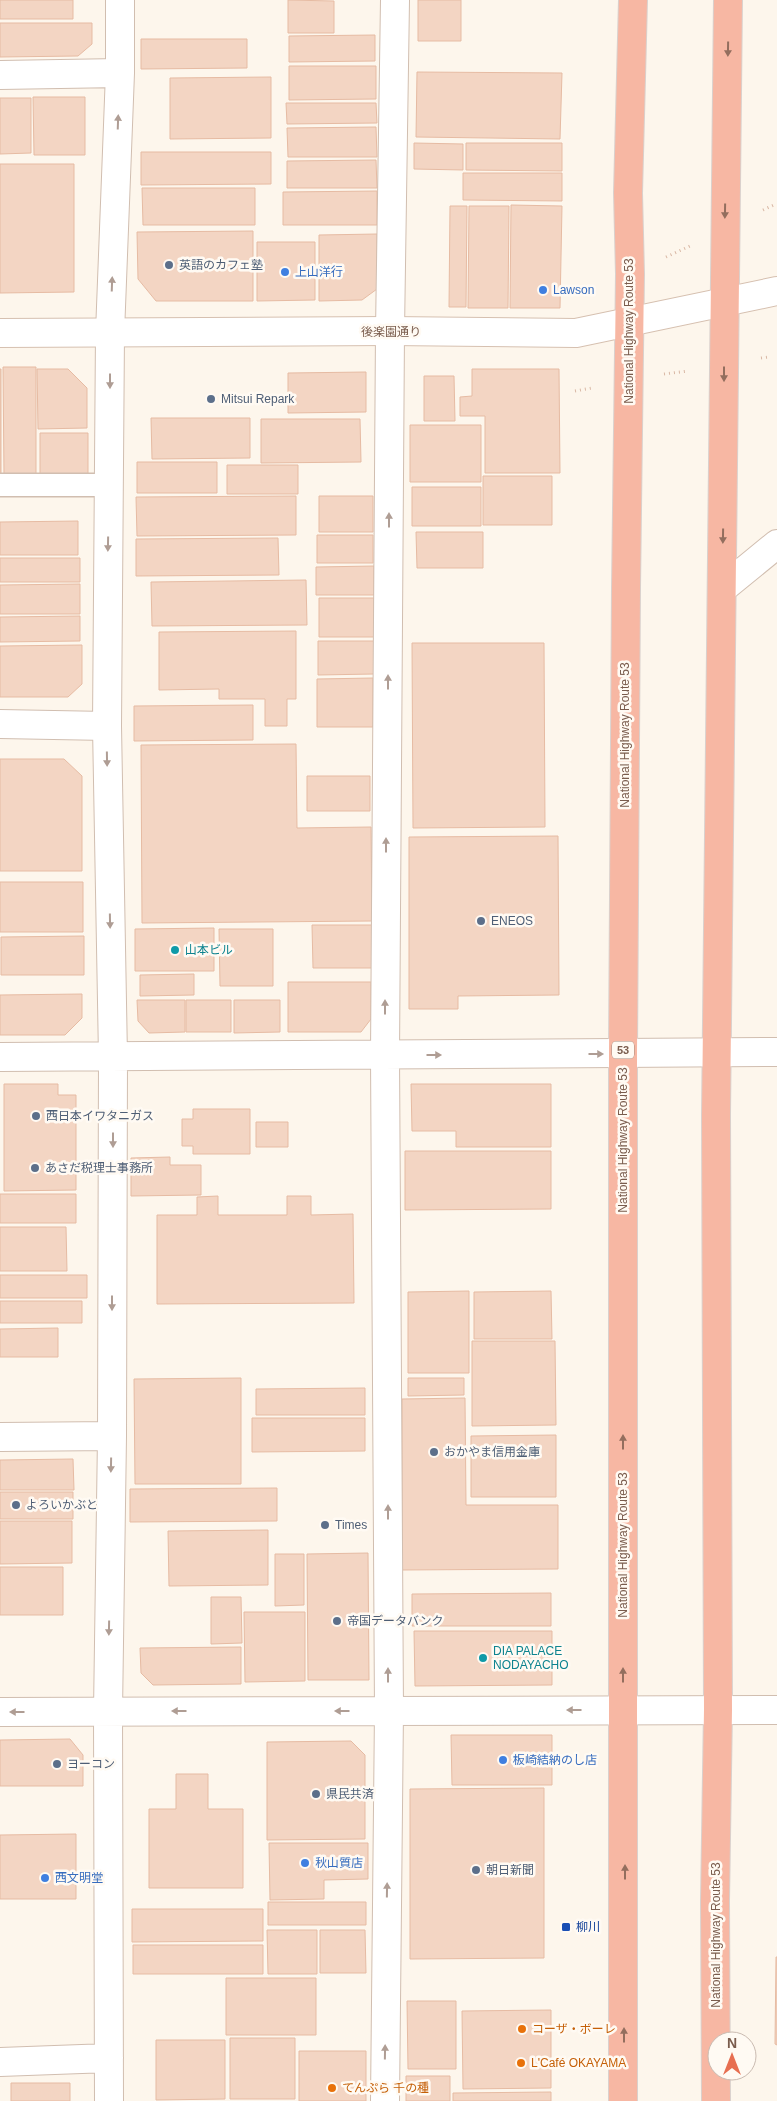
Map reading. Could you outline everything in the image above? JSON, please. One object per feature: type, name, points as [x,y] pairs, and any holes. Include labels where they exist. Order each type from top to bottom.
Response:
[{"type":"highway","name":"National Highway Route 53","points":[[623,2101],[625,1777],[623,1710],[623,1054],[630,274],[628,193],[632,0]]},
{"type":"highway","name":"National Highway Route 53","points":[[716,2101],[715,1901],[718,1710],[715,1335],[716,1053],[728,0]]},
{"type":"street","points":[[109,2101],[108,1712],[112,1436],[113,1056],[107,726],[110,333],[120,73],[120,0]]},
{"type":"street","points":[[385,2101],[389,1710],[385,1056],[390,331],[395,0]]},
{"type":"street","points":[[0,75],[120,73]]},
{"type":"street","name":"後楽園通り","points":[[0,333],[390,331],[576,333],[777,291]]},
{"type":"street","points":[[722,589],[777,544]]},
{"type":"street","points":[[0,724],[107,726]]},
{"type":"street","points":[[0,1057],[777,1052]]},
{"type":"street","points":[[0,1437],[112,1436]]},
{"type":"street","points":[[0,1712],[777,1710]]},
{"type":"street","points":[[0,2062],[109,2058]]},
{"type":"lane","points":[[0,485],[109,484]]},
{"type":"path","points":[[630,274],[776,204]]},
{"type":"path","points":[[575,391],[628,380],[769,357]]},
{"type":"building","points":[[0,0],[73,0],[73,19],[0,19]]},
{"type":"building","points":[[288,0],[334,1],[334,33],[288,33]]},
{"type":"building","points":[[418,0],[461,0],[461,41],[418,41]]},
{"type":"building","points":[[0,23],[92,23],[92,44],[78,56],[0,57]]},
{"type":"building","points":[[375,35],[375,61],[289,62],[289,36]]},
{"type":"building","points":[[141,39],[247,39],[247,68],[141,69]]},
{"type":"building","points":[[289,66],[376,66],[376,99],[289,100]]},
{"type":"building","points":[[417,72],[562,73],[560,139],[416,137]]},
{"type":"building","points":[[271,77],[271,138],[170,139],[170,78]]},
{"type":"building","points":[[33,97],[85,97],[85,155],[34,155]]},
{"type":"building","points":[[0,98],[31,98],[31,153],[0,154]]},
{"type":"building","points":[[286,103],[376,103],[377,123],[287,124]]},
{"type":"building","points":[[376,127],[377,157],[288,157],[287,128]]},
{"type":"building","points":[[414,143],[463,144],[463,170],[414,169]]},
{"type":"building","points":[[466,143],[562,143],[562,171],[466,170]]},
{"type":"building","points":[[141,152],[271,152],[271,184],[141,185]]},
{"type":"building","points":[[376,160],[377,188],[287,188],[287,161]]},
{"type":"building","points":[[0,164],[74,164],[74,292],[0,293]]},
{"type":"building","points":[[463,173],[562,173],[562,201],[463,200]]},
{"type":"building","points":[[142,188],[255,188],[255,225],[143,225]]},
{"type":"building","points":[[377,191],[377,225],[283,225],[283,192]]},
{"type":"building","points":[[511,205],[562,206],[560,308],[510,308]]},
{"type":"building","points":[[450,206],[467,206],[466,307],[449,307]]},
{"type":"building","points":[[469,206],[509,206],[508,308],[468,308]]},
{"type":"building","points":[[253,231],[253,301],[156,301],[138,279],[137,232]]},
{"type":"building","points":[[377,234],[377,289],[362,300],[319,301],[319,235]]},
{"type":"building","points":[[257,242],[315,242],[315,300],[257,301]]},
{"type":"building","points":[[3,367],[36,367],[36,476],[4,476]]},
{"type":"building","points":[[1,369],[1,476],[0,476]]},
{"type":"building","points":[[37,369],[68,369],[87,388],[87,428],[38,429]]},
{"type":"building","points":[[472,369],[559,369],[560,473],[485,473],[485,416],[460,416],[460,397],[472,396]]},
{"type":"building","points":[[366,372],[366,412],[288,413],[288,373]]},
{"type":"building","points":[[424,376],[454,376],[455,421],[424,421]]},
{"type":"building","points":[[151,418],[250,418],[250,458],[152,459]]},
{"type":"building","points":[[261,419],[360,419],[361,462],[261,463]]},
{"type":"building","points":[[410,425],[481,425],[481,482],[410,482]]},
{"type":"building","points":[[40,433],[88,433],[88,478],[40,478]]},
{"type":"building","points":[[137,462],[217,462],[217,493],[137,493]]},
{"type":"building","points":[[227,465],[298,465],[298,494],[227,494]]},
{"type":"building","points":[[483,476],[552,476],[552,525],[483,525]]},
{"type":"building","points":[[412,487],[481,487],[481,526],[412,526]]},
{"type":"building","points":[[296,496],[296,535],[137,536],[136,497]]},
{"type":"building","points":[[319,496],[373,496],[373,532],[319,532]]},
{"type":"building","points":[[78,521],[78,555],[0,555],[0,522]]},
{"type":"building","points":[[416,532],[483,532],[483,568],[417,568]]},
{"type":"building","points":[[317,535],[373,535],[373,563],[317,563]]},
{"type":"building","points":[[278,538],[279,575],[136,576],[136,539]]},
{"type":"building","points":[[0,558],[80,558],[80,582],[0,582]]},
{"type":"building","points":[[374,566],[374,595],[316,595],[316,567]]},
{"type":"building","points":[[306,580],[307,625],[152,626],[151,582]]},
{"type":"building","points":[[80,584],[80,614],[0,614],[0,585]]},
{"type":"building","points":[[319,598],[374,598],[374,637],[319,637]]},
{"type":"building","points":[[80,616],[80,641],[0,642],[0,617]]},
{"type":"building","points":[[296,631],[296,699],[287,699],[287,726],[265,726],[265,699],[219,699],[219,689],[159,690],[159,632]]},
{"type":"building","points":[[318,641],[374,641],[374,674],[318,675]]},
{"type":"building","points":[[412,643],[544,643],[545,827],[413,828]]},
{"type":"building","points":[[82,645],[82,684],[68,697],[0,697],[0,646]]},
{"type":"building","points":[[373,678],[373,727],[317,727],[317,679]]},
{"type":"building","points":[[253,705],[253,740],[134,741],[134,706]]},
{"type":"building","points":[[296,744],[297,828],[371,827],[372,921],[142,923],[141,745]]},
{"type":"building","points":[[0,759],[64,759],[82,776],[82,871],[0,871]]},
{"type":"building","points":[[307,776],[370,776],[370,811],[307,811]]},
{"type":"building","points":[[558,836],[559,995],[458,996],[458,1009],[409,1009],[409,837]]},
{"type":"building","points":[[0,882],[83,882],[83,932],[0,932]]},
{"type":"building","points":[[312,925],[372,925],[372,968],[313,968]]},
{"type":"building","name":"山本ビル","points":[[214,928],[214,971],[135,971],[135,929]]},
{"type":"building","points":[[219,929],[273,929],[273,986],[220,986]]},
{"type":"building","points":[[84,936],[84,975],[1,975],[1,937]]},
{"type":"building","points":[[194,974],[194,995],[140,996],[140,975]]},
{"type":"building","points":[[288,982],[371,982],[371,1019],[361,1032],[288,1032]]},
{"type":"building","points":[[82,994],[82,1018],[65,1035],[0,1035],[0,995]]},
{"type":"building","points":[[137,1000],[185,1000],[185,1032],[149,1033],[138,1021]]},
{"type":"building","points":[[186,1000],[231,1000],[231,1032],[186,1032]]},
{"type":"building","points":[[234,1000],[280,1000],[280,1032],[234,1033]]},
{"type":"building","points":[[4,1084],[58,1084],[58,1095],[76,1095],[76,1190],[4,1191]]},
{"type":"building","points":[[411,1084],[551,1084],[551,1147],[456,1147],[456,1131],[412,1131]]},
{"type":"building","points":[[193,1109],[250,1109],[250,1154],[193,1154],[193,1146],[182,1146],[182,1119],[193,1119]]},
{"type":"building","points":[[256,1122],[288,1122],[288,1147],[256,1147]]},
{"type":"building","points":[[405,1151],[551,1151],[551,1209],[405,1210]]},
{"type":"building","points":[[170,1157],[170,1165],[201,1165],[201,1195],[131,1196],[131,1158]]},
{"type":"building","points":[[0,1194],[76,1194],[76,1223],[0,1223]]},
{"type":"building","points":[[218,1196],[218,1215],[287,1215],[287,1196],[311,1196],[311,1215],[353,1214],[354,1303],[157,1304],[157,1215],[197,1215],[197,1197]]},
{"type":"building","points":[[0,1227],[66,1227],[67,1271],[0,1271]]},
{"type":"building","points":[[0,1275],[87,1275],[87,1298],[0,1298]]},
{"type":"building","points":[[469,1291],[469,1373],[408,1373],[408,1292]]},
{"type":"building","points":[[551,1291],[552,1339],[474,1339],[474,1292]]},
{"type":"building","points":[[0,1301],[82,1301],[82,1323],[0,1323]]},
{"type":"building","points":[[58,1328],[58,1357],[0,1357],[0,1329]]},
{"type":"building","points":[[472,1341],[555,1341],[556,1425],[472,1426]]},
{"type":"building","points":[[241,1378],[241,1484],[135,1484],[134,1379]]},
{"type":"building","points":[[408,1378],[464,1378],[464,1395],[408,1396]]},
{"type":"building","points":[[365,1388],[365,1415],[256,1415],[256,1389]]},
{"type":"building","name":"おかやま信用金庫","points":[[465,1398],[466,1505],[558,1505],[558,1569],[402,1570],[402,1399]]},
{"type":"building","points":[[252,1418],[365,1418],[365,1451],[252,1452]]},
{"type":"building","points":[[556,1435],[556,1497],[471,1497],[471,1436]]},
{"type":"building","points":[[73,1459],[74,1490],[0,1490],[0,1460]]},
{"type":"building","points":[[277,1488],[277,1521],[130,1522],[130,1489]]},
{"type":"building","points":[[0,1492],[73,1492],[73,1519],[0,1519]]},
{"type":"building","points":[[0,1521],[72,1521],[72,1563],[0,1564]]},
{"type":"building","points":[[268,1530],[268,1585],[169,1586],[168,1531]]},
{"type":"building","points":[[368,1553],[369,1680],[308,1680],[307,1554]]},
{"type":"building","points":[[275,1554],[304,1554],[304,1605],[275,1606]]},
{"type":"building","points":[[0,1567],[63,1567],[63,1615],[0,1615]]},
{"type":"building","points":[[551,1593],[551,1626],[412,1626],[412,1594]]},
{"type":"building","points":[[211,1597],[241,1597],[242,1643],[211,1644]]},
{"type":"building","points":[[244,1612],[305,1612],[305,1681],[245,1682]]},
{"type":"building","name":"DIA PALACE NODAYACHO","points":[[414,1631],[552,1631],[552,1685],[415,1686]]},
{"type":"building","points":[[241,1647],[241,1684],[153,1685],[141,1673],[140,1648]]},
{"type":"building","points":[[451,1735],[552,1735],[552,1785],[452,1785]]},
{"type":"building","points":[[70,1739],[83,1755],[83,1786],[0,1786],[0,1740]]},
{"type":"building","points":[[351,1741],[365,1755],[365,1839],[267,1840],[267,1742]]},
{"type":"building","points":[[176,1774],[208,1774],[208,1809],[243,1809],[243,1888],[149,1888],[149,1809],[176,1809]]},
{"type":"building","points":[[544,1788],[544,1958],[410,1959],[410,1789]]},
{"type":"building","points":[[76,1834],[76,1899],[0,1899],[0,1835]]},
{"type":"building","points":[[269,1843],[368,1843],[368,1879],[324,1880],[324,1899],[270,1900]]},
{"type":"building","points":[[268,1902],[366,1902],[366,1925],[268,1925]]},
{"type":"building","points":[[132,1909],[263,1909],[263,1941],[132,1942]]},
{"type":"building","points":[[267,1930],[317,1930],[317,1974],[268,1974]]},
{"type":"building","points":[[320,1930],[365,1930],[366,1973],[320,1973]]},
{"type":"building","points":[[133,1945],[263,1945],[263,1974],[133,1974]]},
{"type":"building","points":[[777,1957],[777,2045],[775,2044]]},
{"type":"building","points":[[226,1978],[316,1978],[316,2035],[226,2035]]},
{"type":"building","points":[[407,2001],[456,2001],[456,2069],[408,2069]]},
{"type":"building","points":[[551,2010],[551,2088],[463,2089],[462,2011]]},
{"type":"building","points":[[230,2038],[295,2038],[295,2099],[230,2099]]},
{"type":"building","points":[[156,2040],[225,2040],[225,2099],[156,2100]]},
{"type":"building","points":[[299,2051],[366,2051],[366,2101],[299,2101]]},
{"type":"building","points":[[406,2076],[450,2076],[450,2101],[406,2101]]},
{"type":"building","points":[[11,2083],[70,2083],[70,2101],[11,2101]]},
{"type":"building","points":[[551,2092],[551,2101],[453,2101],[453,2093]]},
{"type":"place","name":"英語のカフェ塾","points":[[169,265]]},
{"type":"place","name":"上山洋行","points":[[285,272]]},
{"type":"place","name":"Lawson","points":[[543,290]]},
{"type":"place","name":"Mitsui Repark","points":[[211,399]]},
{"type":"place","name":"ENEOS","points":[[481,921]]},
{"type":"place","name":"山本ビル","points":[[175,950]]},
{"type":"place","name":"西日本イワタニガス","points":[[36,1116]]},
{"type":"place","name":"あさだ税理士事務所","points":[[35,1168]]},
{"type":"place","name":"おかやま信用金庫","points":[[434,1452]]},
{"type":"place","name":"よろいかぶと","points":[[16,1505]]},
{"type":"place","name":"Times","points":[[325,1525]]},
{"type":"place","name":"帝国データバンク","points":[[337,1621]]},
{"type":"place","name":"DIA PALACE NODAYACHO","points":[[483,1658]]},
{"type":"place","name":"板崎結納のし店","points":[[503,1760]]},
{"type":"place","name":"ヨーコン","points":[[57,1764]]},
{"type":"place","name":"県民共済","points":[[316,1794]]},
{"type":"place","name":"秋山質店","points":[[305,1863]]},
{"type":"place","name":"朝日新聞","points":[[476,1870]]},
{"type":"place","name":"西文明堂","points":[[45,1878]]},
{"type":"place","name":"柳川","points":[[566,1927]]},
{"type":"place","name":"コーザ・ボーレ","points":[[522,2029]]},
{"type":"place","name":"L'Café OKAYAMA","points":[[521,2063]]},
{"type":"place","name":"てんぷら 千の種","points":[[332,2088]]}]
